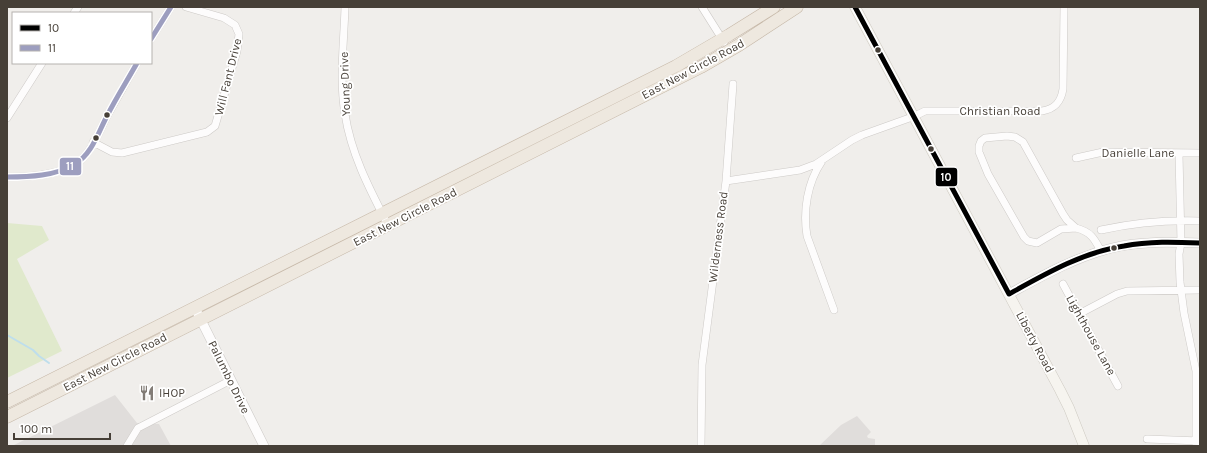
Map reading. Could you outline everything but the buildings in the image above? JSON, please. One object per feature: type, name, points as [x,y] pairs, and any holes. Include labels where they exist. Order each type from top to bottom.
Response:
[{"type":"highway","name":"East New Circle Road","points":[[7,402],[669,69],[774,7]]},
{"type":"highway","name":"East New Circle Road","points":[[7,417],[613,112],[730,50],[797,7]]},
{"type":"main road","name":"Liberty Road","points":[[855,7],[915,116],[1060,390],[1084,446]]},
{"type":"street","points":[[152,37],[171,7]]},
{"type":"street","name":"Will Fant Drive","points":[[93,142],[112,152],[122,153],[207,132],[215,126],[237,51],[240,34],[235,25],[224,18],[186,7]]},
{"type":"street","name":"Young Drive","points":[[345,7],[343,71],[345,113],[354,151],[388,225]]},
{"type":"street","points":[[702,7],[730,50]]},
{"type":"street","name":"Christian Road","points":[[915,116],[925,111],[1042,111],[1054,108],[1060,100],[1063,89],[1064,7]]},
{"type":"street","points":[[7,118],[41,64]]},
{"type":"street","points":[[7,177],[34,176],[70,167],[84,156],[136,64]]},
{"type":"street","points":[[726,181],[733,84]]},
{"type":"street","name":"Wilderness Road","points":[[701,446],[702,365],[726,181],[800,170],[823,159],[862,135],[915,116]]},
{"type":"street","points":[[1076,228],[1063,214],[1026,146],[1020,139],[1007,136],[990,137],[981,141],[979,152],[982,162],[1018,228],[1028,241],[1038,243],[1061,229],[1076,228],[1088,232],[1097,242],[1101,251]]},
{"type":"street","name":"Danielle Lane","points":[[1076,158],[1103,152],[1179,154],[1200,153]]},
{"type":"street","points":[[1147,439],[1197,443],[1198,362],[1184,313],[1179,267],[1181,243],[1179,154]]},
{"type":"street","points":[[823,159],[814,174],[808,192],[805,216],[807,236],[834,310]]},
{"type":"street","points":[[1100,230],[1155,222],[1180,220],[1200,221]]},
{"type":"street","points":[[1009,294],[1064,265],[1101,251],[1131,245],[1200,243]]},
{"type":"street","name":"Lighthouse Lane","points":[[1063,284],[1118,386]]},
{"type":"street","points":[[1079,314],[1127,291],[1200,290]]},
{"type":"street","name":"Palumbo Drive","points":[[195,308],[264,446]]},
{"type":"street","points":[[127,446],[138,428],[231,380]]},
{"type":"green space","points":[[7,223],[42,226],[49,240],[17,259],[62,351],[7,378]]},
{"type":"shaded area","points":[[115,395],[137,423],[159,424],[171,446],[12,446]]},
{"type":"shaded area","points":[[857,416],[871,432],[867,436],[868,438],[875,439],[875,446],[819,446],[841,425]]},
{"type":"waterway","points":[[7,335],[33,350],[49,363]]},
{"type":"transit line","name":"11","points":[[152,37],[171,7]]},
{"type":"transit line","name":"10","points":[[855,7],[1009,294]]},
{"type":"transit line","name":"11","points":[[7,177],[33,176],[51,173],[68,168],[81,160],[94,143],[110,109],[136,64]]},
{"type":"transit line","name":"10","points":[[1009,294],[1065,265],[1094,253],[1133,244],[1172,242],[1200,243]]},
{"type":"place","name":"IHOP","points":[[147,393]]}]
